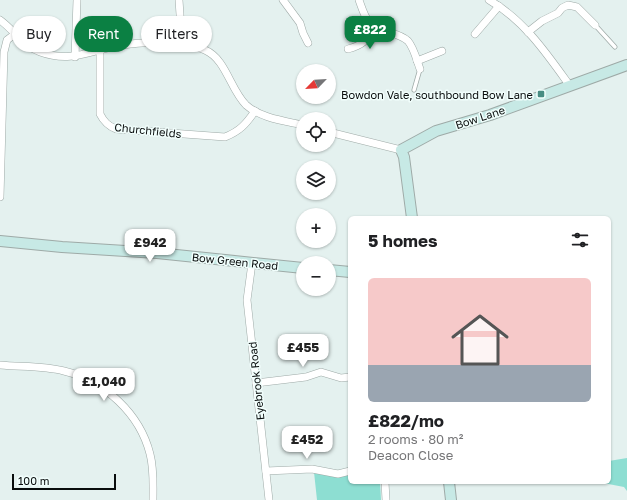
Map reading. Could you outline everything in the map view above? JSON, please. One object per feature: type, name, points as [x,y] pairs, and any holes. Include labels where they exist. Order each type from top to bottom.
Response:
[{"type":"main road","name":"Bow Lane","points":[[401,150],[436,131],[490,116],[627,65]]},
{"type":"main road","points":[[401,150],[404,156],[412,216]]},
{"type":"main road","name":"Bow Green Road","points":[[0,241],[62,248],[157,253],[296,267]]},
{"type":"main road","points":[[336,271],[348,272]]},
{"type":"main road","points":[[449,484],[451,500]]},
{"type":"street","points":[[75,57],[77,0]]},
{"type":"street","points":[[179,0],[180,16]]},
{"type":"street","points":[[284,0],[300,23],[308,43]]},
{"type":"street","points":[[359,0],[364,15],[376,28],[395,33],[409,42],[420,70]]},
{"type":"street","points":[[489,0],[499,6],[528,32],[570,86]]},
{"type":"street","points":[[528,32],[542,21],[558,13],[562,8],[568,5],[577,7],[595,26]]},
{"type":"street","points":[[475,34],[499,6]]},
{"type":"street","points":[[0,20],[12,30]]},
{"type":"street","points":[[348,49],[367,40],[376,28]]},
{"type":"street","points":[[0,197],[1,91],[4,52],[7,40],[12,37]]},
{"type":"street","points":[[417,60],[442,51]]},
{"type":"street","points":[[40,52],[63,57],[75,57],[93,52]]},
{"type":"street","name":"Churchfields","points":[[100,52],[100,114],[103,121],[116,129],[225,137],[246,124],[255,111]]},
{"type":"street","points":[[208,52],[217,58],[240,97],[247,105],[255,111],[269,117],[296,123]]},
{"type":"street","points":[[336,134],[401,150]]},
{"type":"street","name":"Eyebrook Road","points":[[252,263],[247,300],[269,500]]},
{"type":"street","points":[[0,366],[64,371],[104,389],[116,399],[130,414],[146,440],[153,468],[153,500]]},
{"type":"street","points":[[256,383],[306,377],[321,372],[341,378],[348,377]]},
{"type":"street","points":[[266,471],[312,469],[338,474],[348,472]]},
{"type":"street","points":[[385,484],[386,500]]},
{"type":"lane","points":[[595,26],[614,47]]},
{"type":"lane","points":[[414,90],[420,70]]},
{"type":"green space","points":[[627,458],[627,491],[624,487],[608,484],[611,484],[611,461]]},
{"type":"green space","points":[[314,472],[331,476],[348,473],[348,484],[380,484],[381,500],[317,500]]},
{"type":"place","name":"Bowdon Vale, southbound Bow Lane","points":[[541,94]]}]
